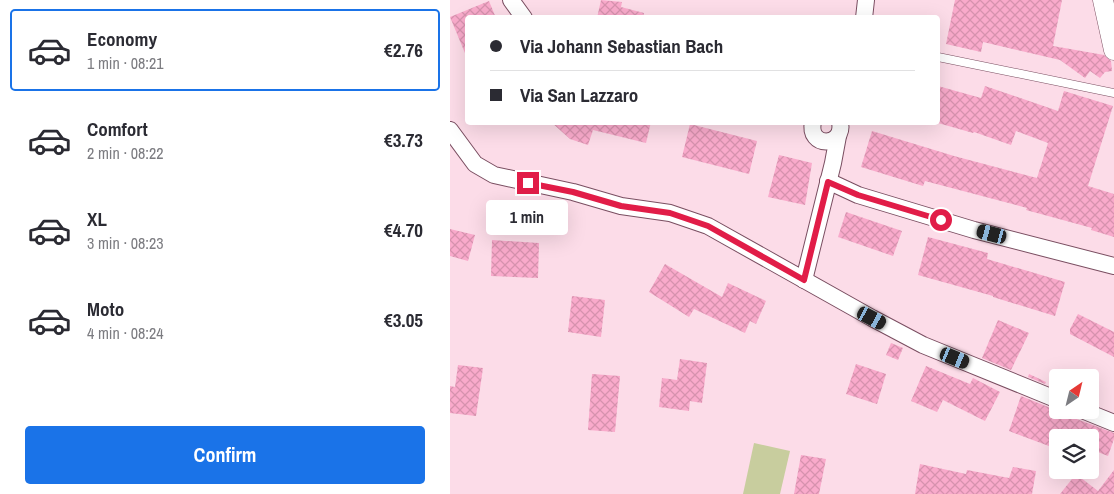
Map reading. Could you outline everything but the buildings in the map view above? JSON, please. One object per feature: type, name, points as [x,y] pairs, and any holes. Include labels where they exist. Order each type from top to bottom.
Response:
[{"type":"street","points":[[511,0],[522,15]]},
{"type":"street","points":[[864,15],[866,0]]},
{"type":"street","points":[[1103,0],[1114,50]]},
{"type":"street","points":[[813,125],[814,135],[821,141],[827,160],[828,182]]},
{"type":"street","points":[[821,141],[830,141],[839,129]]},
{"type":"street","points":[[804,280],[839,129]]},
{"type":"street","points":[[450,130],[475,164],[494,175],[573,192],[621,206],[670,213],[708,226],[804,280],[924,342],[1049,396]]},
{"type":"street","points":[[828,182],[858,195],[965,227],[1114,266]]},
{"type":"street","points":[[1099,417],[1114,423]]},
{"type":"lane","points":[[940,57],[1114,93]]},
{"type":"green space","points":[[754,443],[790,451],[780,494],[743,494]]},
{"type":"route","points":[[528,183],[573,192],[621,206],[670,213],[708,226],[804,280],[828,182],[858,195],[941,220]]}]
